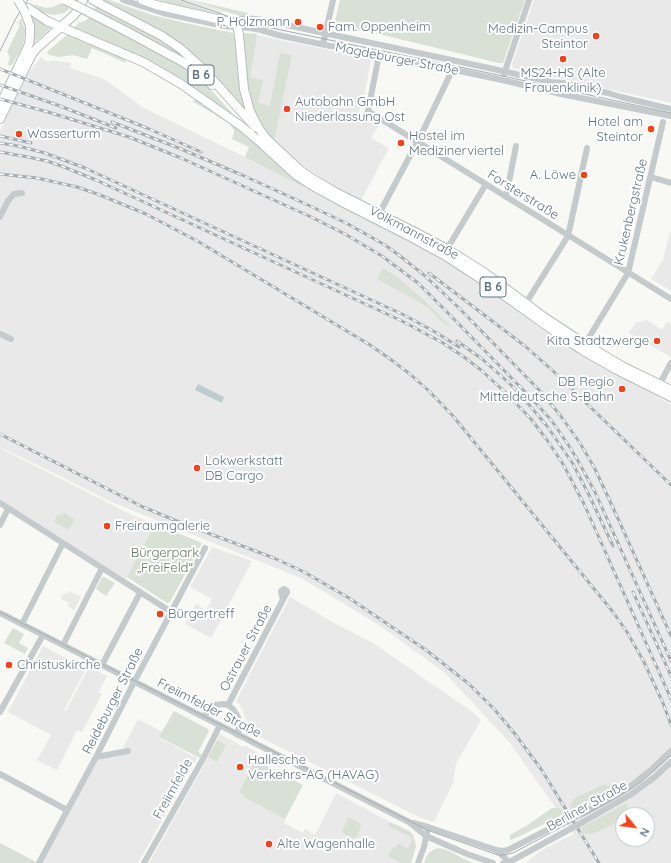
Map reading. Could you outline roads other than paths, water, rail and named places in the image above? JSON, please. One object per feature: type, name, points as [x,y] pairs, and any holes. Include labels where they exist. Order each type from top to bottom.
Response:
[{"type":"main road","points":[[0,105],[29,44],[30,26],[26,10],[19,0]]},
{"type":"main road","name":"B 6","points":[[65,0],[172,55],[195,70],[221,95],[262,139]]},
{"type":"main road","points":[[93,0],[162,36],[181,49],[218,84],[254,126],[262,139]]},
{"type":"main road","name":"Magdeburger Straße","points":[[142,0],[156,5],[230,22]]},
{"type":"main road","points":[[0,119],[32,54],[73,16],[84,1]]},
{"type":"main road","points":[[26,10],[60,27],[94,40],[149,65],[181,84],[262,139]]},
{"type":"main road","points":[[230,22],[238,27]]},
{"type":"main road","name":"Volkmannstraße","points":[[238,27],[244,89],[250,111],[262,139],[296,175],[340,201],[444,255],[481,279],[582,350],[617,370],[671,397]]},
{"type":"main road","name":"Volkmannstraße","points":[[262,139],[300,170],[335,192],[447,249],[485,273],[585,344],[622,366],[671,390]]},
{"type":"street","name":"Magdeburger Straße","points":[[124,0],[163,13],[224,26],[261,30],[278,36],[353,49],[452,69],[671,116]]},
{"type":"street","points":[[323,44],[334,0]]},
{"type":"street","points":[[502,80],[529,0]]},
{"type":"street","name":"Magdeburger Straße","points":[[230,22],[251,18],[551,82],[563,83],[671,109]]},
{"type":"street","name":"Forsterstraße","points":[[378,60],[368,111],[671,300]]},
{"type":"street","points":[[379,214],[417,142],[452,69]]},
{"type":"street","name":"Krukenbergstraße","points":[[585,344],[628,273],[663,122]]},
{"type":"street","points":[[506,197],[516,146]]},
{"type":"street","points":[[526,303],[568,236],[587,148]]},
{"type":"street","points":[[651,177],[671,183]]},
{"type":"street","points":[[447,249],[486,184]]},
{"type":"street","points":[[0,217],[8,201],[14,194],[22,193]]},
{"type":"street","points":[[0,334],[11,339]]},
{"type":"street","points":[[659,385],[671,363]]},
{"type":"street","points":[[0,503],[172,612]]},
{"type":"street","points":[[0,525],[8,509]]},
{"type":"street","points":[[22,624],[63,544]]},
{"type":"street","name":"Reideburger Straße","points":[[39,863],[205,548]]},
{"type":"street","points":[[63,645],[102,568]]},
{"type":"street","points":[[102,665],[140,593]]},
{"type":"street","name":"Ostrauer Straße","points":[[228,705],[283,600]]},
{"type":"street","name":"Freiimfelder Straße","points":[[0,613],[409,822],[496,850]]},
{"type":"street","points":[[0,712],[42,635]]},
{"type":"street","name":"Ostrauer Straße","points":[[204,717],[208,709],[215,705],[228,705],[233,709],[238,717],[238,735]]},
{"type":"street","name":"Freiimfelde","points":[[144,863],[220,725]]},
{"type":"street","points":[[96,757],[128,751]]},
{"type":"street","name":"Berliner Straße","points":[[496,850],[508,850],[610,799],[640,779],[671,751]]},
{"type":"street","name":"Berliner Straße","points":[[505,862],[613,806],[644,785],[671,762]]},
{"type":"street","points":[[0,774],[67,810]]},
{"type":"street","name":"Freiimfelder Straße","points":[[409,822],[426,836],[446,846],[493,863]]},
{"type":"street","points":[[418,863],[424,847],[428,827]]},
{"type":"street","points":[[496,850],[505,862]]},
{"type":"street","points":[[505,862],[508,850]]},
{"type":"tram line","points":[[0,51],[15,20],[28,0]]},
{"type":"tram line","points":[[181,0],[233,18],[262,26],[503,76],[671,113]]},
{"type":"tram line","points":[[0,612],[427,830],[498,855],[513,853],[616,798],[642,781],[671,755]]},
{"type":"railway","points":[[0,69],[147,128],[201,152]]},
{"type":"railway","points":[[0,85],[116,128]]},
{"type":"railway","points":[[0,99],[129,137],[181,158],[345,234],[382,256],[418,283],[534,401],[552,421],[569,446],[595,492],[671,661]]},
{"type":"railway","points":[[112,122],[242,175],[348,224],[385,245],[424,275],[458,307],[541,392],[580,443],[595,469],[671,636]]},
{"type":"railway","points":[[0,136],[31,143]]},
{"type":"railway","points":[[0,143],[45,153],[85,168],[404,315],[459,347]]},
{"type":"railway","points":[[0,152],[47,161],[96,180],[400,320],[443,343],[481,370],[531,419],[563,464],[584,504],[671,699]]},
{"type":"railway","points":[[0,174],[37,178],[77,187],[146,214],[199,242],[370,345],[410,374],[453,416],[613,612],[627,632],[644,662],[663,703],[671,725]]},
{"type":"railway","points":[[429,273],[525,346],[552,370],[671,485]]},
{"type":"railway","points":[[457,341],[482,359],[508,382],[547,426],[573,464],[613,546]]},
{"type":"railway","points":[[0,434],[143,507],[274,558],[304,572],[349,598],[426,650],[469,684],[495,710],[515,734],[541,769],[599,863]]},
{"type":"railway","points":[[633,592],[671,676]]},
{"type":"place","name":"P. Holzmann","points":[[298,22]]},
{"type":"place","name":"Fam. Oppenheim","points":[[320,27]]},
{"type":"place","name":"Medizin-Campus Steintor","points":[[596,36]]},
{"type":"place","name":"MS24-HS (Alte Frauenklinik)","points":[[563,59]]},
{"type":"place","name":"Autobahn GmbH Niederlassung Ost","points":[[287,109]]},
{"type":"place","name":"Hotel am Steintor","points":[[651,129]]},
{"type":"place","name":"Wasserturm","points":[[19,134]]},
{"type":"place","name":"Hostel im Medizinerviertel","points":[[401,143]]},
{"type":"place","name":"A. Löwe","points":[[584,175]]},
{"type":"place","name":"Kita Stadtzwerge","points":[[657,341]]},
{"type":"place","name":"DB Regio Mitteldeutsche S-Bahn","points":[[622,389]]},
{"type":"place","name":"Lokwerkstatt DB Cargo","points":[[197,468]]},
{"type":"place","name":"Freiraumgalerie","points":[[107,526]]},
{"type":"place","name":"Bürgertreff","points":[[160,614]]},
{"type":"place","name":"Christuskirche","points":[[9,665]]},
{"type":"place","name":"Hallesche Verkehrs-AG (HAVAG)","points":[[240,767]]},
{"type":"place","name":"Alte Wagenhalle","points":[[269,844]]},
{"type":"park label","name":"Bürgerpark „FreiFeld“","points":[[165,560]]}]
